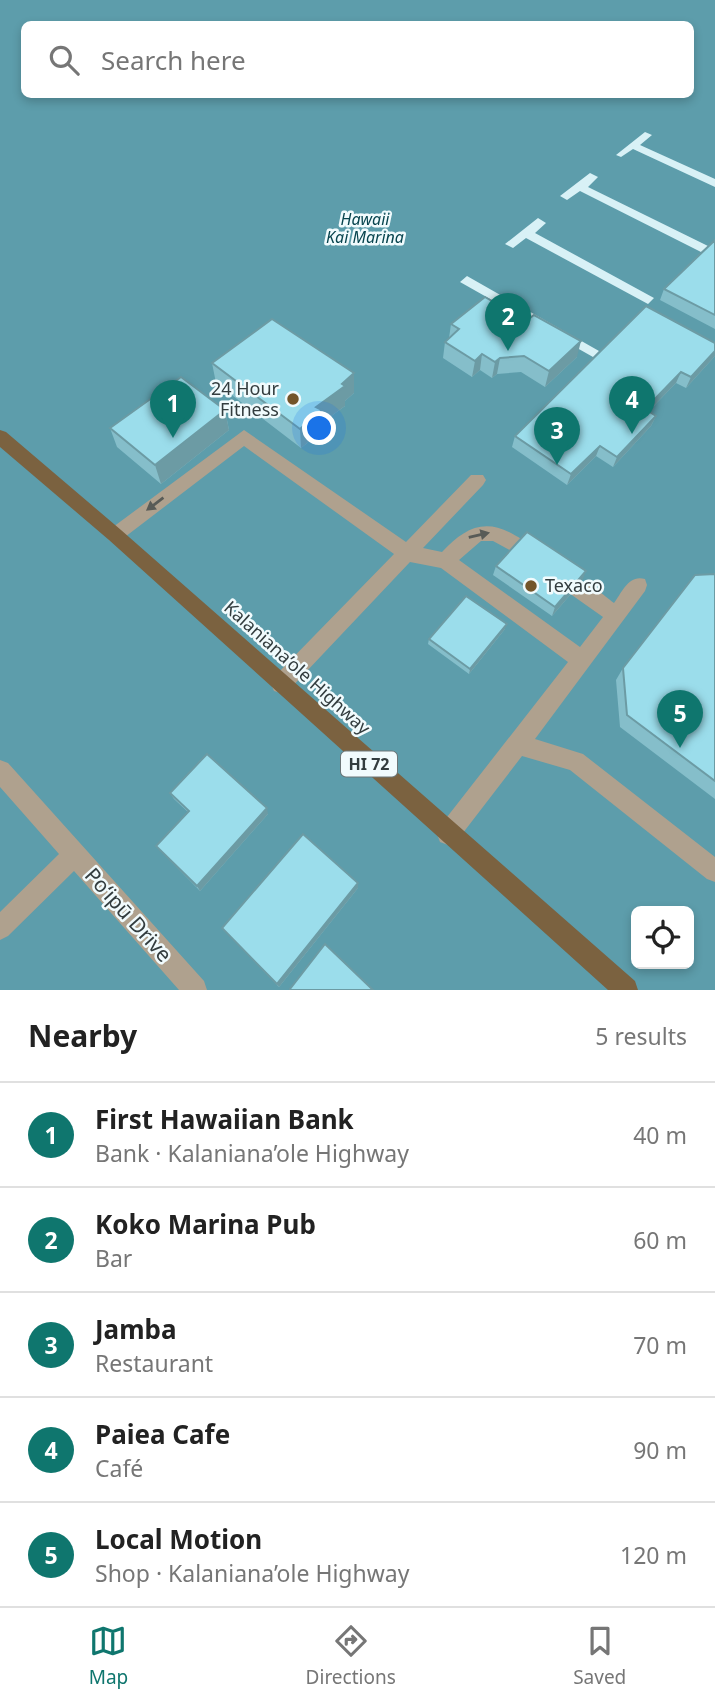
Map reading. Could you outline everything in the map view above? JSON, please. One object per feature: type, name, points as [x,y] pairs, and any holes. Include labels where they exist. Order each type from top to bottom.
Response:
[{"type":"main road","name":"Kalaniana’ole Highway","points":[[0,437],[115,535],[626,990]]},
{"type":"street","points":[[115,535],[244,437],[407,553],[446,561],[580,659]]},
{"type":"street","points":[[281,684],[477,480]]},
{"type":"street","points":[[446,561],[467,538],[481,532],[503,536],[519,547]]},
{"type":"street","points":[[448,834],[638,584]]},
{"type":"street","points":[[576,587],[616,615]]},
{"type":"street","points":[[518,745],[576,761],[715,871]]},
{"type":"street","points":[[0,771],[75,855]]},
{"type":"street","name":"Po‘ipū Drive","points":[[0,928],[75,855],[195,990]]},
{"type":"water","name":"Hawaii Kai Marina","points":[[0,0],[715,0],[715,990],[0,990]]},
{"type":"pier","points":[[645,132],[652,135],[640,145],[715,179],[715,187],[633,149],[621,157],[616,155]]},
{"type":"pier","points":[[590,173],[598,177],[588,187],[708,246],[701,252],[580,191],[567,200],[560,196]]},
{"type":"pier","points":[[538,218],[546,223],[535,233],[654,298],[648,304],[526,238],[513,248],[505,244]]},
{"type":"pier","points":[[467,276],[599,351],[593,357],[460,282]]},
{"type":"building","points":[[715,240],[715,315],[664,289]]},
{"type":"building","points":[[485,297],[526,321],[534,315],[581,341],[549,371],[524,356],[500,358],[495,362],[482,354],[475,361],[445,342],[459,329],[451,324]]},
{"type":"building","points":[[646,306],[715,343],[715,351],[691,377],[681,372],[645,409],[656,416],[617,457],[600,446],[571,474],[515,436]]},
{"type":"building","name":"24 Hour Fitness","points":[[272,319],[354,373],[342,384],[345,386],[316,407],[322,410],[300,429],[212,363]]},
{"type":"building","points":[[181,377],[225,410],[155,465],[110,428]]},
{"type":"building","points":[[527,532],[586,571],[555,607],[496,566]]},
{"type":"building","points":[[715,574],[715,781],[627,715],[623,668],[695,575]]},
{"type":"building","points":[[466,596],[507,624],[470,669],[429,639]]},
{"type":"building","points":[[207,754],[267,808],[197,886],[156,846],[189,811],[170,793]]},
{"type":"building","points":[[303,834],[358,883],[277,984],[222,928]]},
{"type":"building","points":[[325,944],[373,990],[291,990]]},
{"type":"place","name":"Koko Marina Pub","points":[[508,351]]},
{"type":"place","name":"24 Hour Fitness","points":[[293,399]]},
{"type":"place","name":"Paiea Cafe","points":[[632,434]]},
{"type":"place","name":"First Hawaiian Bank","points":[[173,438]]},
{"type":"place","name":"Jamba","points":[[557,465]]},
{"type":"place","name":"Texaco","points":[[531,586]]},
{"type":"place","name":"Local Motion","points":[[680,748]]}]
